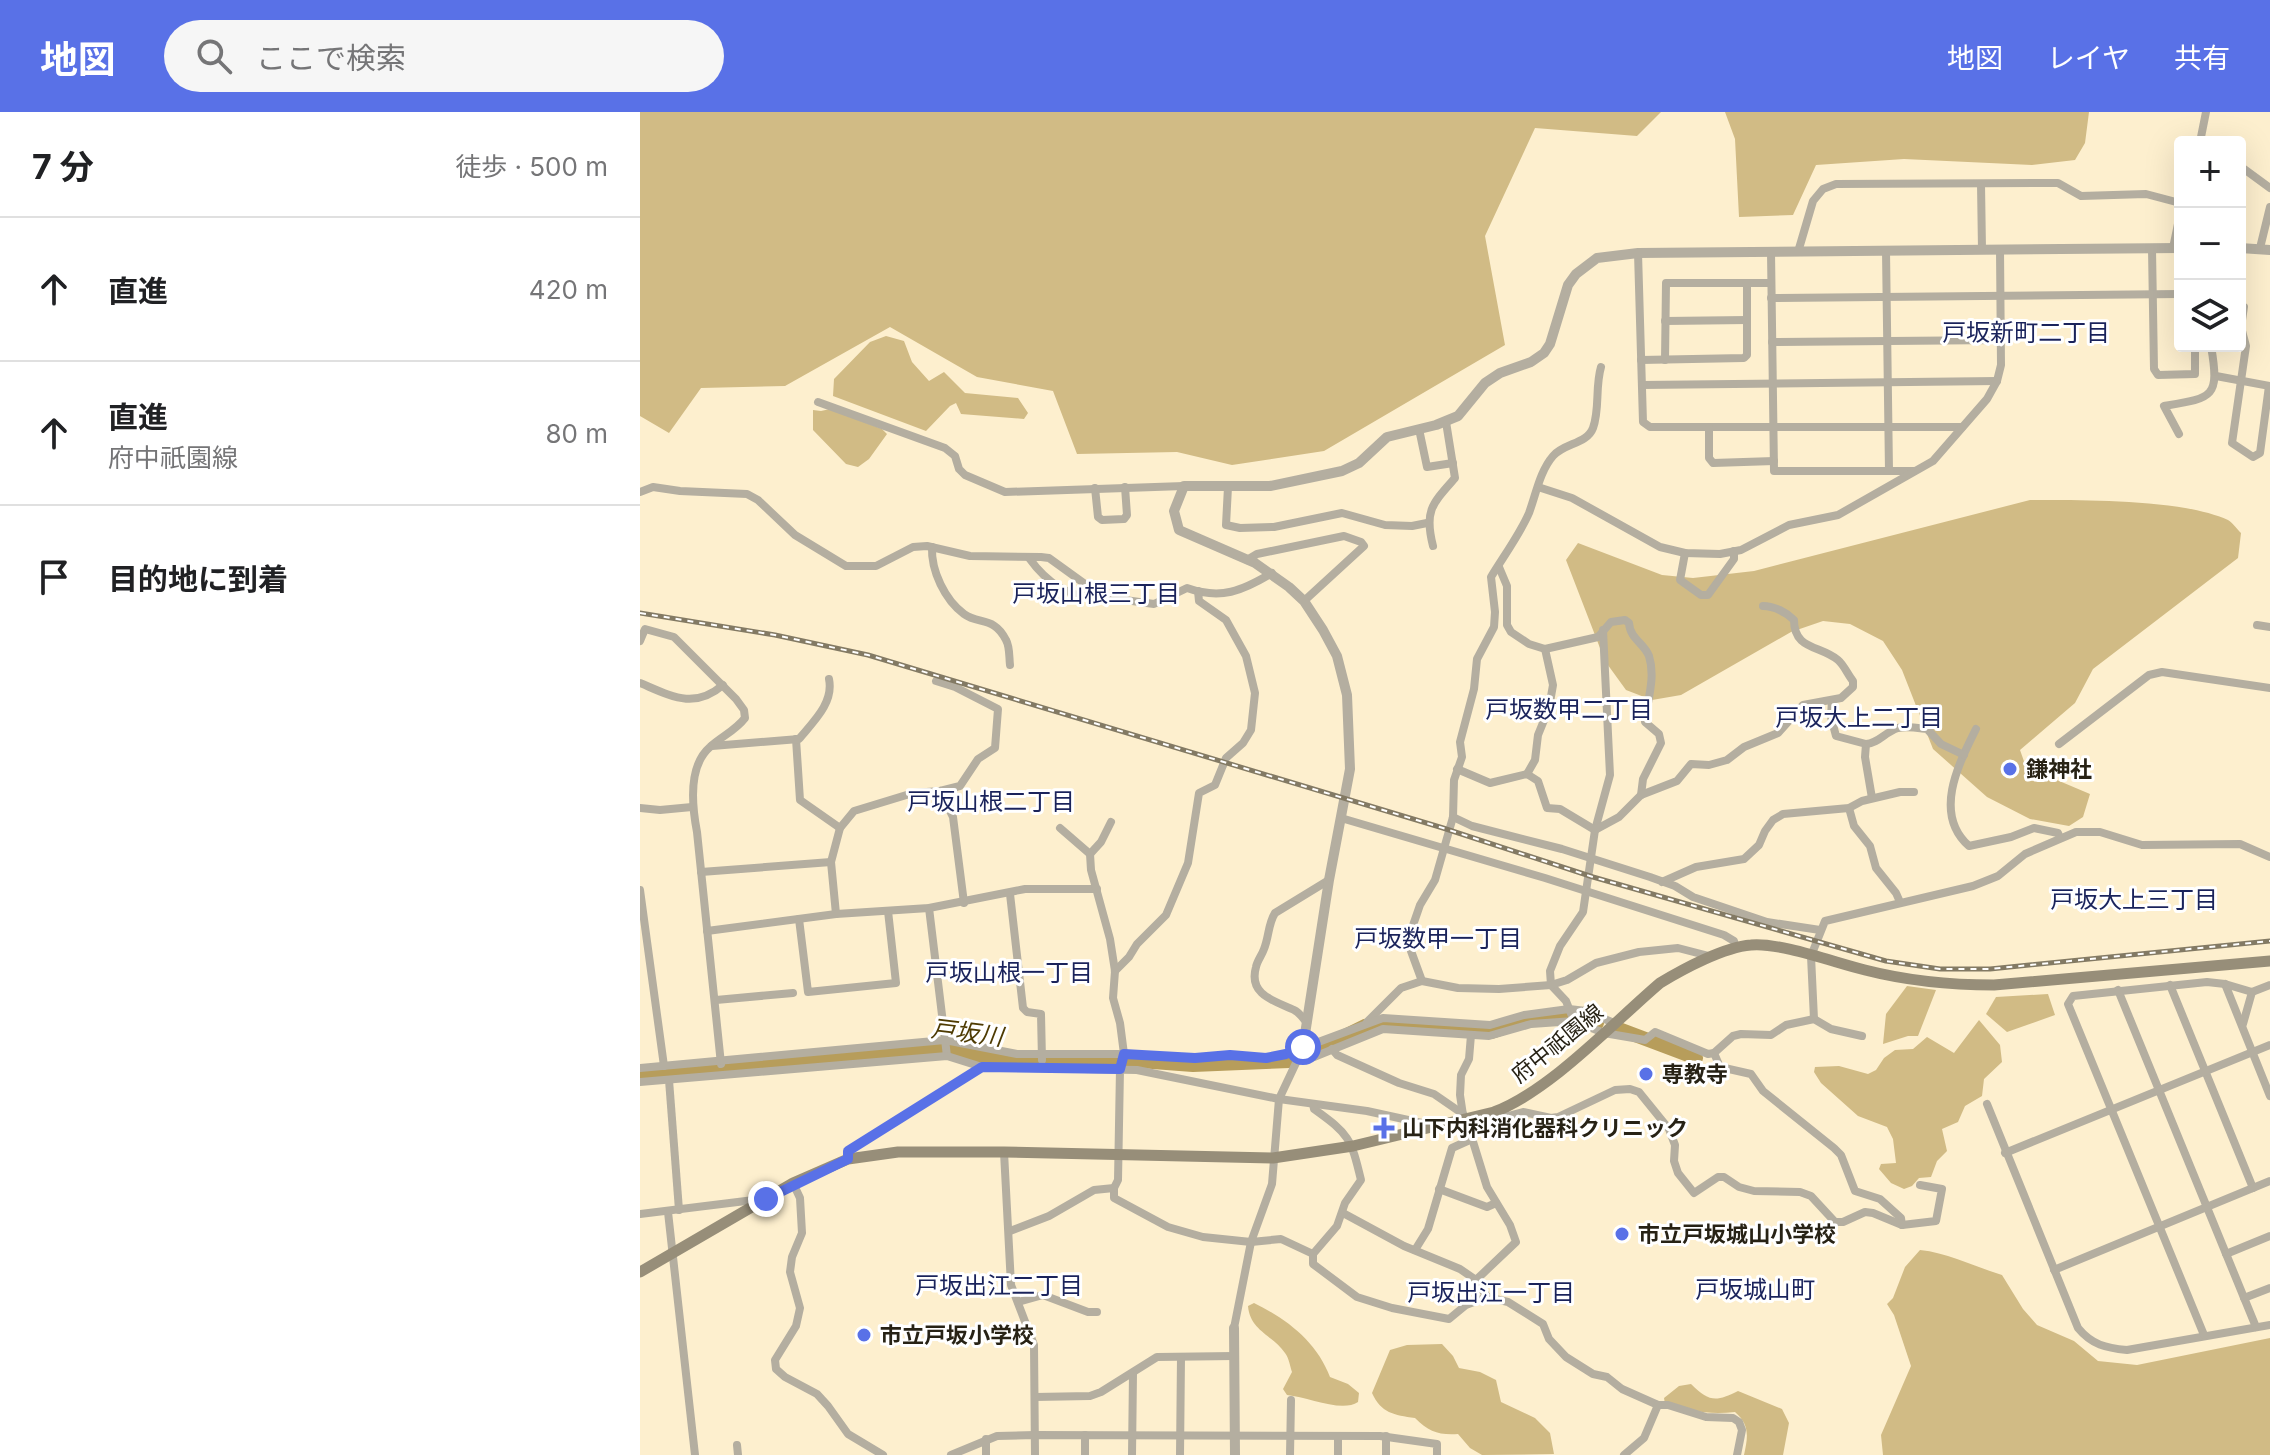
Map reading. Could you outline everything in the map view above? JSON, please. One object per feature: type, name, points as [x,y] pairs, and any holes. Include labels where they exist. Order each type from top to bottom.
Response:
[{"type":"main road","name":"府中祇園線","points":[[640,1272],[793,1183],[848,1159],[898,1152],[1273,1158],[1353,1146],[1502,1109],[1528,1095],[1660,983],[1681,970],[1752,944],[1868,971],[1931,983],[1964,985],[2270,962]]},
{"type":"street","points":[[2203,136],[2206,112]]},
{"type":"street","points":[[2246,170],[2270,188]]},
{"type":"street","points":[[1798,252],[1813,201],[1823,189],[1836,184],[2058,183],[2081,196],[2146,194],[2174,201]]},
{"type":"street","points":[[1981,184],[1982,250]]},
{"type":"street","points":[[2265,249],[2270,207]]},
{"type":"street","points":[[818,402],[945,448],[955,456],[959,469],[965,475],[993,488],[1018,492],[1125,487],[1270,486],[1342,471],[1359,463],[1387,437],[1458,416],[1485,383],[1544,353],[1550,344],[1568,285],[1586,265],[1606,256],[1638,253],[2174,248]]},
{"type":"street","points":[[2152,249],[2154,369],[2158,375],[2195,374],[2195,352]]},
{"type":"street","points":[[1538,487],[1572,498],[1660,547],[1685,553],[1720,554],[1734,551],[1789,525],[1838,515],[1933,461],[1987,399],[2001,365],[2000,250]]},
{"type":"street","points":[[1886,251],[1889,471]]},
{"type":"street","points":[[1771,252],[1774,471],[1917,471]]},
{"type":"street","points":[[1638,253],[1643,422],[1650,427],[1962,427]]},
{"type":"street","points":[[1665,360],[1666,283],[1771,283]]},
{"type":"street","points":[[1641,360],[1744,358],[1747,355],[1747,284]]},
{"type":"street","points":[[1771,298],[2174,294]]},
{"type":"street","points":[[1665,321],[1747,320]]},
{"type":"street","points":[[1772,342],[2001,340]]},
{"type":"street","points":[[2179,434],[2164,406],[2200,400],[2211,391],[2216,376],[2212,352]]},
{"type":"street","points":[[2216,376],[2241,381],[2270,386],[2260,453],[2253,457],[2232,443],[2241,381],[2245,352]]},
{"type":"street","points":[[1422,981],[1411,951],[1411,931],[1420,905],[1435,880],[1453,817],[1457,769],[1462,757],[1460,742],[1474,689],[1477,659],[1494,627],[1491,577],[1528,514],[1546,467],[1554,455],[1563,447],[1587,438],[1593,429],[1597,379],[1601,367]]},
{"type":"street","points":[[1642,385],[1997,381]]},
{"type":"street","points":[[1433,546],[1427,523],[1429,512],[1455,478],[1446,422]]},
{"type":"street","points":[[1709,427],[1709,458],[1713,463],[1774,461]]},
{"type":"street","points":[[1419,429],[1427,467],[1453,463]]},
{"type":"street","points":[[1184,486],[1174,511],[1179,530],[1272,573],[1304,601],[1337,656],[1347,695],[1350,769],[1303,1047],[1279,1099],[1272,1184],[1251,1242],[1234,1328],[1235,1455]]},
{"type":"street","points":[[640,492],[653,487],[747,494],[758,500],[795,535],[846,566],[876,566],[913,547],[932,547],[970,556],[1049,558],[1103,597]]},
{"type":"street","points":[[1095,488],[1098,517],[1102,520],[1124,519],[1127,515],[1125,487]]},
{"type":"street","points":[[1228,487],[1226,525],[1240,528],[1274,527],[1342,513],[1385,525],[1427,523]]},
{"type":"street","points":[[1247,560],[1257,554],[1344,536],[1361,542],[1364,546],[1304,601]]},
{"type":"street","points":[[932,547],[936,570],[948,598],[964,615],[983,619],[998,629],[1008,645],[1010,665]]},
{"type":"street","points":[[1685,553],[1680,580],[1701,595],[1708,595],[1734,559],[1734,551]]},
{"type":"street","points":[[1029,558],[1056,587],[1071,594],[1154,604],[1187,588],[1207,595],[1245,589],[1272,573]]},
{"type":"street","points":[[1499,567],[1507,586],[1507,625],[1511,632],[1529,644],[1545,649],[1598,637],[1611,622],[1625,620],[1629,623],[1631,635],[1648,655],[1651,691],[1645,722],[1659,734],[1661,743],[1640,787],[1641,795]]},
{"type":"street","points":[[1115,971],[1166,915],[1188,863],[1199,793],[1215,785],[1226,758],[1243,743],[1253,724],[1255,693],[1246,656],[1226,620],[1199,601],[1198,591]]},
{"type":"street","points":[[1595,830],[1619,817],[1641,795],[1677,781],[1691,764],[1709,765],[1727,760],[1744,747],[1778,733],[1803,705],[1841,698],[1853,687],[1853,681],[1837,660],[1799,639],[1791,616],[1772,606],[1763,606]]},
{"type":"street","points":[[2257,625],[2270,627]]},
{"type":"street","points":[[640,641],[645,629],[674,637],[744,710],[745,718],[736,730],[711,746],[701,757],[692,807],[722,1073]]},
{"type":"street","points":[[1574,1021],[1566,1001],[1551,985],[1550,971],[1560,946],[1583,912],[1595,830],[1610,775],[1603,630]]},
{"type":"street","points":[[1527,774],[1535,760],[1538,735],[1549,708],[1553,685],[1545,649]]},
{"type":"street","points":[[2059,744],[2149,675],[2162,672],[2270,688]]},
{"type":"street","points":[[711,746],[796,739],[818,717],[829,697],[829,679]]},
{"type":"street","points":[[836,914],[831,862],[840,828],[854,811],[913,793],[960,786],[978,759],[993,751],[997,742],[998,709],[936,681]]},
{"type":"street","points":[[640,683],[685,700],[711,695],[723,685]]},
{"type":"street","points":[[1832,700],[1831,717],[1836,736],[1866,744],[1878,742],[1887,733],[1901,727],[1927,729],[1941,744],[1964,755]]},
{"type":"street","points":[[1976,729],[1956,773],[1951,821],[1961,839],[1969,846],[2011,837],[2034,828],[2058,833],[2060,838]]},
{"type":"street","points":[[796,739],[800,800],[840,828]]},
{"type":"street","points":[[1866,744],[1865,757],[1872,798]]},
{"type":"street","points":[[1457,769],[1490,783],[1527,774],[1538,781],[1547,808],[1560,809],[1595,830]]},
{"type":"street","points":[[940,791],[953,817],[964,903]]},
{"type":"street","points":[[1662,882],[1696,867],[1744,859],[1759,845],[1773,820],[1783,814],[1849,808],[1872,798],[1914,792]]},
{"type":"street","points":[[640,808],[692,807]]},
{"type":"street","points":[[1849,808],[1854,826],[1870,846],[1876,868],[1900,902]]},
{"type":"street","points":[[1453,817],[1472,826],[1662,882],[1693,897],[1767,922],[1820,930]]},
{"type":"street","points":[[1341,818],[1724,935],[1734,941],[1736,948]]},
{"type":"street","points":[[1090,854],[1101,842],[1111,822]]},
{"type":"street","points":[[1060,828],[1090,854],[1115,971],[1113,998],[1120,1023],[1122,1061],[1118,1180],[1114,1198],[1168,1227],[1203,1237],[1251,1242],[1281,1239],[1313,1254]]},
{"type":"street","points":[[1814,1019],[1811,956],[1825,921],[1973,886],[1998,876],[2025,854],[2076,832],[2100,832],[2142,845],[2240,844],[2270,857]]},
{"type":"street","points":[[701,872],[831,862]]},
{"type":"street","points":[[1307,1023],[1297,1010],[1278,1005],[1259,991],[1256,967],[1275,913],[1329,880]]},
{"type":"street","points":[[707,931],[836,914],[929,908],[1025,889],[1097,889]]},
{"type":"street","points":[[640,890],[664,1066]]},
{"type":"street","points":[[1010,894],[1023,1008],[1027,1012],[1041,1014],[1042,1062]]},
{"type":"street","points":[[929,908],[946,1048]]},
{"type":"street","points":[[799,919],[808,992],[896,983],[888,911]]},
{"type":"street","points":[[1366,1022],[1401,988],[1422,981],[1458,988],[1551,985],[1567,980],[1596,963],[1639,952],[1678,948],[1713,957]]},
{"type":"street","points":[[2204,1335],[2068,1004],[2073,996],[2170,985],[2207,982],[2252,992],[2270,985]]},
{"type":"street","points":[[2225,984],[2270,1096]]},
{"type":"street","points":[[2170,985],[2253,1188]]},
{"type":"street","points":[[2118,990],[2256,1327]]},
{"type":"street","points":[[2243,1024],[2252,992]]},
{"type":"street","points":[[716,1000],[793,993]]},
{"type":"street","points":[[848,1159],[848,1151],[982,1067],[1230,1055],[1266,1058],[1286,1054],[1383,1018],[1490,1025],[1524,1015],[1569,1009],[1586,1011],[1614,1023]]},
{"type":"street","points":[[1297,1061],[1383,1029],[1498,1035],[1531,1024],[1574,1021],[1604,1033],[1645,1040],[1655,1032],[1699,1051],[1714,1053],[1733,1036],[1771,1035],[1786,1025],[1814,1019],[1831,1029],[1862,1036]]},
{"type":"street","points":[[1471,1035],[1469,1059],[1461,1075],[1464,1118],[1483,1179],[1510,1225],[1516,1242],[1476,1280]]},
{"type":"street","points":[[2005,1153],[2270,1045]]},
{"type":"street","points":[[640,1068],[721,1060],[946,1048],[1017,1054],[1042,1062],[1122,1061],[1279,1099],[1437,1125]]},
{"type":"street","points":[[640,1082],[946,1048],[982,1067]]},
{"type":"street","points":[[1332,1049],[1337,1055],[1399,1083],[1434,1094],[1464,1118]]},
{"type":"street","points":[[1714,1053],[1720,1067],[1751,1074],[1763,1091],[1834,1148],[1841,1155],[1855,1191],[1880,1199],[1901,1218],[1902,1225]]},
{"type":"street","points":[[669,1080],[679,1210]]},
{"type":"street","points":[[1502,1109],[1508,1116],[1523,1112],[1551,1118],[1599,1095],[1630,1089],[1646,1097],[1669,1129],[1675,1145],[1674,1161],[1678,1173],[1694,1193],[1718,1177],[1754,1191],[1800,1192],[1811,1196],[1835,1222],[1843,1222],[1865,1212],[1902,1225],[1936,1221],[1942,1189],[1920,1185]]},
{"type":"street","points":[[1313,1104],[1314,1109],[1346,1133],[1353,1146],[1361,1180],[1345,1203],[1337,1226],[1313,1254],[1313,1264],[1351,1293],[1392,1308],[1449,1319],[1466,1305],[1487,1297],[1508,1302],[1543,1324],[1549,1339],[1575,1365],[1607,1377],[1622,1389],[1658,1405],[1668,1405],[1706,1417],[1733,1418],[1739,1422],[1742,1430],[1737,1455]]},
{"type":"street","points":[[1987,1104],[2078,1328],[2089,1341],[2108,1348],[2127,1350],[2270,1325]]},
{"type":"street","points":[[1392,1117],[1397,1136]]},
{"type":"street","points":[[1415,1250],[1428,1229],[1452,1148],[1472,1139]]},
{"type":"street","points":[[1004,1152],[1011,1285],[1034,1345],[1035,1455]]},
{"type":"street","points":[[2054,1270],[2270,1181]]},
{"type":"street","points":[[793,1183],[800,1198],[802,1233],[792,1257],[790,1272],[800,1308],[796,1326],[775,1360],[776,1369],[817,1394],[848,1434],[883,1455]]},
{"type":"street","points":[[1010,1231],[1049,1216],[1094,1190],[1114,1188]]},
{"type":"street","points":[[1439,1189],[1487,1207],[1496,1203]]},
{"type":"street","points":[[640,1214],[766,1199]]},
{"type":"street","points":[[668,1212],[695,1455]]},
{"type":"street","points":[[1343,1213],[1460,1269],[1476,1280],[1487,1297]]},
{"type":"street","points":[[2226,1254],[2270,1236]]},
{"type":"street","points":[[2244,1298],[2270,1288]]},
{"type":"street","points":[[1018,1302],[1043,1295],[1088,1312],[1097,1312]]},
{"type":"street","points":[[1035,1397],[1090,1396],[1157,1357],[1234,1356]]},
{"type":"street","points":[[1180,1455],[1181,1357]]},
{"type":"street","points":[[1132,1455],[1133,1373]]},
{"type":"street","points":[[1290,1455],[1291,1400]]},
{"type":"street","points":[[1624,1455],[1644,1438],[1658,1405]]},
{"type":"street","points":[[951,1455],[986,1439],[1035,1435],[1386,1436],[1437,1444],[1437,1455]]},
{"type":"street","points":[[1085,1435],[1085,1455]]},
{"type":"street","points":[[1338,1436],[1338,1455]]},
{"type":"street","points":[[1386,1436],[1386,1455]]},
{"type":"street","points":[[986,1439],[986,1455]]},
{"type":"street","points":[[737,1445],[738,1455]]},
{"type":"shaded area","points":[[640,112],[1661,112],[1637,136],[1535,128],[1485,236],[1505,345],[1324,451],[1232,465],[1177,452],[1077,454],[1053,391],[977,377],[890,327],[785,386],[701,388],[669,433],[640,416]]},
{"type":"shaded area","points":[[1725,112],[2089,112],[2085,143],[2075,160],[2032,165],[1904,159],[1816,165],[1793,215],[1739,217],[1735,139]]},
{"type":"shaded area","points":[[886,336],[904,341],[912,362],[929,381],[944,372],[965,393],[1018,398],[1028,413],[1024,419],[961,414],[956,403],[926,431],[833,396],[834,379],[870,342]]},
{"type":"shaded area","points":[[830,409],[882,429],[887,434],[869,459],[858,467],[846,464],[813,430],[813,410]]},
{"type":"shaded area","points":[[2030,500],[2131,502],[2185,508],[2228,520],[2241,533],[2238,558],[2093,669],[2075,703],[2020,750],[2026,767],[2090,794],[2083,817],[2069,826],[2030,819],[1987,797],[1933,749],[1902,670],[1883,641],[1850,624],[1823,621],[1791,632],[1681,695],[1652,700],[1626,690],[1605,661],[1566,560],[1578,543],[1662,575],[1693,578],[1754,571]]},
{"type":"shaded area","points":[[1907,986],[1936,990],[1918,1036],[1883,1044],[1886,1014]]},
{"type":"shaded area","points":[[2048,994],[2055,1015],[2007,1032],[1986,1014],[1996,997]]},
{"type":"shaded area","points":[[1979,1020],[2000,1045],[2002,1062],[1984,1079],[1982,1096],[1965,1106],[1958,1122],[1942,1129],[1947,1151],[1937,1161],[1931,1177],[1919,1178],[1904,1189],[1891,1183],[1879,1169],[1881,1164],[1896,1163],[1893,1139],[1887,1127],[1858,1116],[1821,1083],[1814,1072],[1815,1067],[1839,1066],[1868,1074],[1895,1050],[1913,1049],[1927,1037],[1954,1053]]},
{"type":"shaded area","points":[[1920,1250],[1952,1257],[2002,1275],[2037,1325],[2074,1341],[2098,1361],[2137,1365],[2270,1338],[2270,1455],[1883,1455],[1881,1435],[1911,1366],[1894,1315],[1887,1304],[1893,1298],[1905,1267]]},
{"type":"shaded area","points":[[1254,1303],[1300,1333],[1317,1353],[1330,1377],[1348,1384],[1359,1393],[1358,1402],[1343,1406],[1287,1395],[1283,1389],[1292,1372],[1288,1360],[1280,1347],[1253,1321],[1248,1306]]},
{"type":"shaded area","points":[[1442,1344],[1459,1368],[1480,1372],[1496,1380],[1501,1402],[1535,1418],[1550,1433],[1554,1454],[1482,1455],[1470,1448],[1458,1434],[1434,1432],[1415,1418],[1384,1409],[1372,1393],[1390,1350],[1407,1345]]},
{"type":"shaded area","points":[[1691,1384],[1708,1397],[1724,1397],[1738,1391],[1782,1409],[1789,1423],[1783,1455],[1744,1455],[1747,1432],[1735,1412],[1700,1412],[1665,1404],[1664,1398],[1679,1386]]},
{"type":"waterway","name":"戸坂川","points":[[1310,1053],[1365,1026],[1389,1022],[1491,1032],[1524,1021],[1546,1018],[1571,1017],[1597,1023]]},
{"type":"waterway","name":"戸坂川","points":[[1619,1029],[1696,1058]]},
{"type":"waterway","name":"戸坂川","points":[[640,1074],[936,1047],[1010,1061],[1113,1059],[1193,1065],[1289,1061]]},
{"type":"railway","points":[[640,613],[775,635],[868,655],[1443,828],[1593,877],[1886,961],[1940,969],[1990,969],[2270,941]]},
{"type":"place","name":"鎌神社","points":[[2010,769]]},
{"type":"place","name":"専教寺","points":[[1646,1074]]},
{"type":"place","name":"山下内科消化器科クリニック","points":[[1384,1128]]},
{"type":"place","name":"市立戸坂城山小学校","points":[[1622,1234]]},
{"type":"place","name":"市立戸坂小学校","points":[[864,1335]]},
{"type":"district","name":"戸坂新町二丁目","points":[[2026,333]]},
{"type":"district","name":"戸坂山根三丁目","points":[[1096,594]]},
{"type":"district","name":"戸坂数甲二丁目","points":[[1569,710]]},
{"type":"district","name":"戸坂大上二丁目","points":[[1859,718]]},
{"type":"district","name":"戸坂山根二丁目","points":[[991,802]]},
{"type":"district","name":"戸坂大上三丁目","points":[[2134,900]]},
{"type":"district","name":"戸坂数甲一丁目","points":[[1438,939]]},
{"type":"district","name":"戸坂山根一丁目","points":[[1009,973]]},
{"type":"district","name":"戸坂出江二丁目","points":[[999,1286]]},
{"type":"district","name":"戸坂城山町","points":[[1755,1290]]},
{"type":"district","name":"戸坂出江一丁目","points":[[1491,1293]]},
{"type":"route","points":[[766,1199],[793,1183],[848,1159],[848,1151],[982,1067],[1120,1069],[1124,1054],[1266,1058],[1303,1047]]}]
